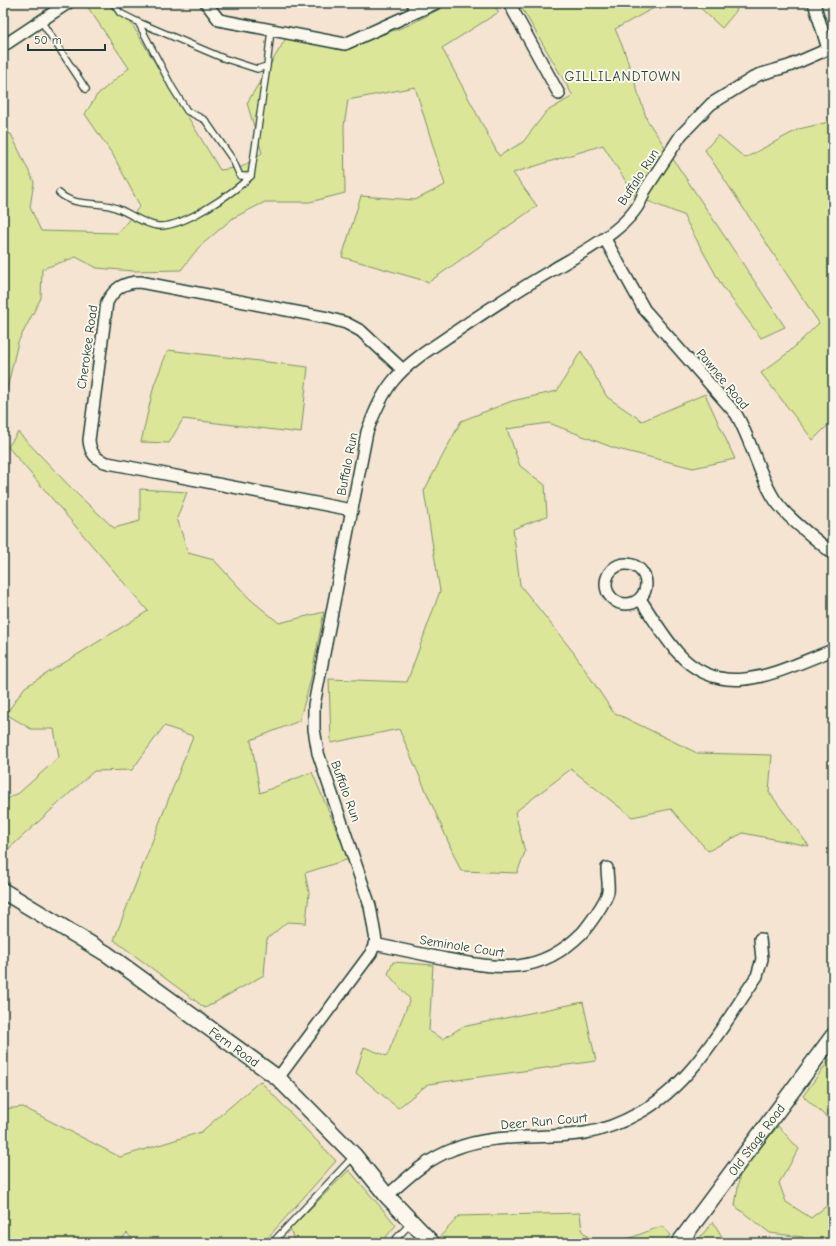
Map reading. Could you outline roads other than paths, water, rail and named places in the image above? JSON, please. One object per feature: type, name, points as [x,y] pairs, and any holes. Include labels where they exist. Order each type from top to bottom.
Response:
[{"type":"street","points":[[3,46],[68,3]]},
{"type":"street","points":[[206,3],[219,20],[345,44],[436,3]]},
{"type":"street","points":[[509,3],[559,94]]},
{"type":"street","points":[[814,3],[830,48]]},
{"type":"street","name":"Buffalo Run","points":[[374,944],[376,940],[370,906],[318,753],[314,729],[314,705],[367,432],[372,416],[386,392],[403,370],[425,353],[511,294],[605,239],[635,209],[681,135],[711,104],[758,75],[789,66],[830,48]]},
{"type":"street","name":"Pawnee Road","points":[[605,239],[644,309],[736,414],[746,431],[765,480],[782,510],[833,554]]},
{"type":"street","name":"Cherokee Road","points":[[352,510],[108,463],[96,458],[90,447],[89,440],[107,302],[112,294],[124,284],[140,282],[328,318],[346,323],[361,331],[403,370]]},
{"type":"street","points":[[640,599],[684,659],[701,671],[720,678],[745,680],[762,677],[833,650]]},
{"type":"street","name":"Seminole Court","points":[[374,944],[489,967],[511,968],[540,962],[556,954],[573,942],[590,925],[608,892],[607,868]]},
{"type":"street","name":"Fern Road","points":[[3,891],[107,954],[278,1078],[354,1155],[387,1196],[432,1243]]},
{"type":"street","name":"Deer Run Court","points":[[387,1196],[426,1163],[454,1149],[484,1140],[586,1133],[623,1121],[656,1102],[671,1090],[694,1066],[757,976],[762,959],[760,939]]},
{"type":"street","points":[[278,1078],[371,953],[374,944]]},
{"type":"street","name":"Old Stage Road","points":[[679,1243],[833,1036]]},
{"type":"lane","points":[[113,3],[120,13],[223,58],[257,69],[267,66]]},
{"type":"lane","points":[[409,3],[415,13]]},
{"type":"lane","points":[[41,21],[86,89]]},
{"type":"lane","points":[[138,22],[172,87],[187,111],[205,120],[233,160],[240,176],[251,176]]},
{"type":"lane","points":[[59,193],[66,199],[76,203],[115,207],[143,222],[158,226],[176,224],[233,191],[251,176],[271,30]]},
{"type":"lane","points":[[272,1243],[354,1155]]},
{"type":"lane","points":[[392,1243],[412,1222]]},
{"type":"district","name":"GILLILANDTOWN","points":[[623,76]]}]
